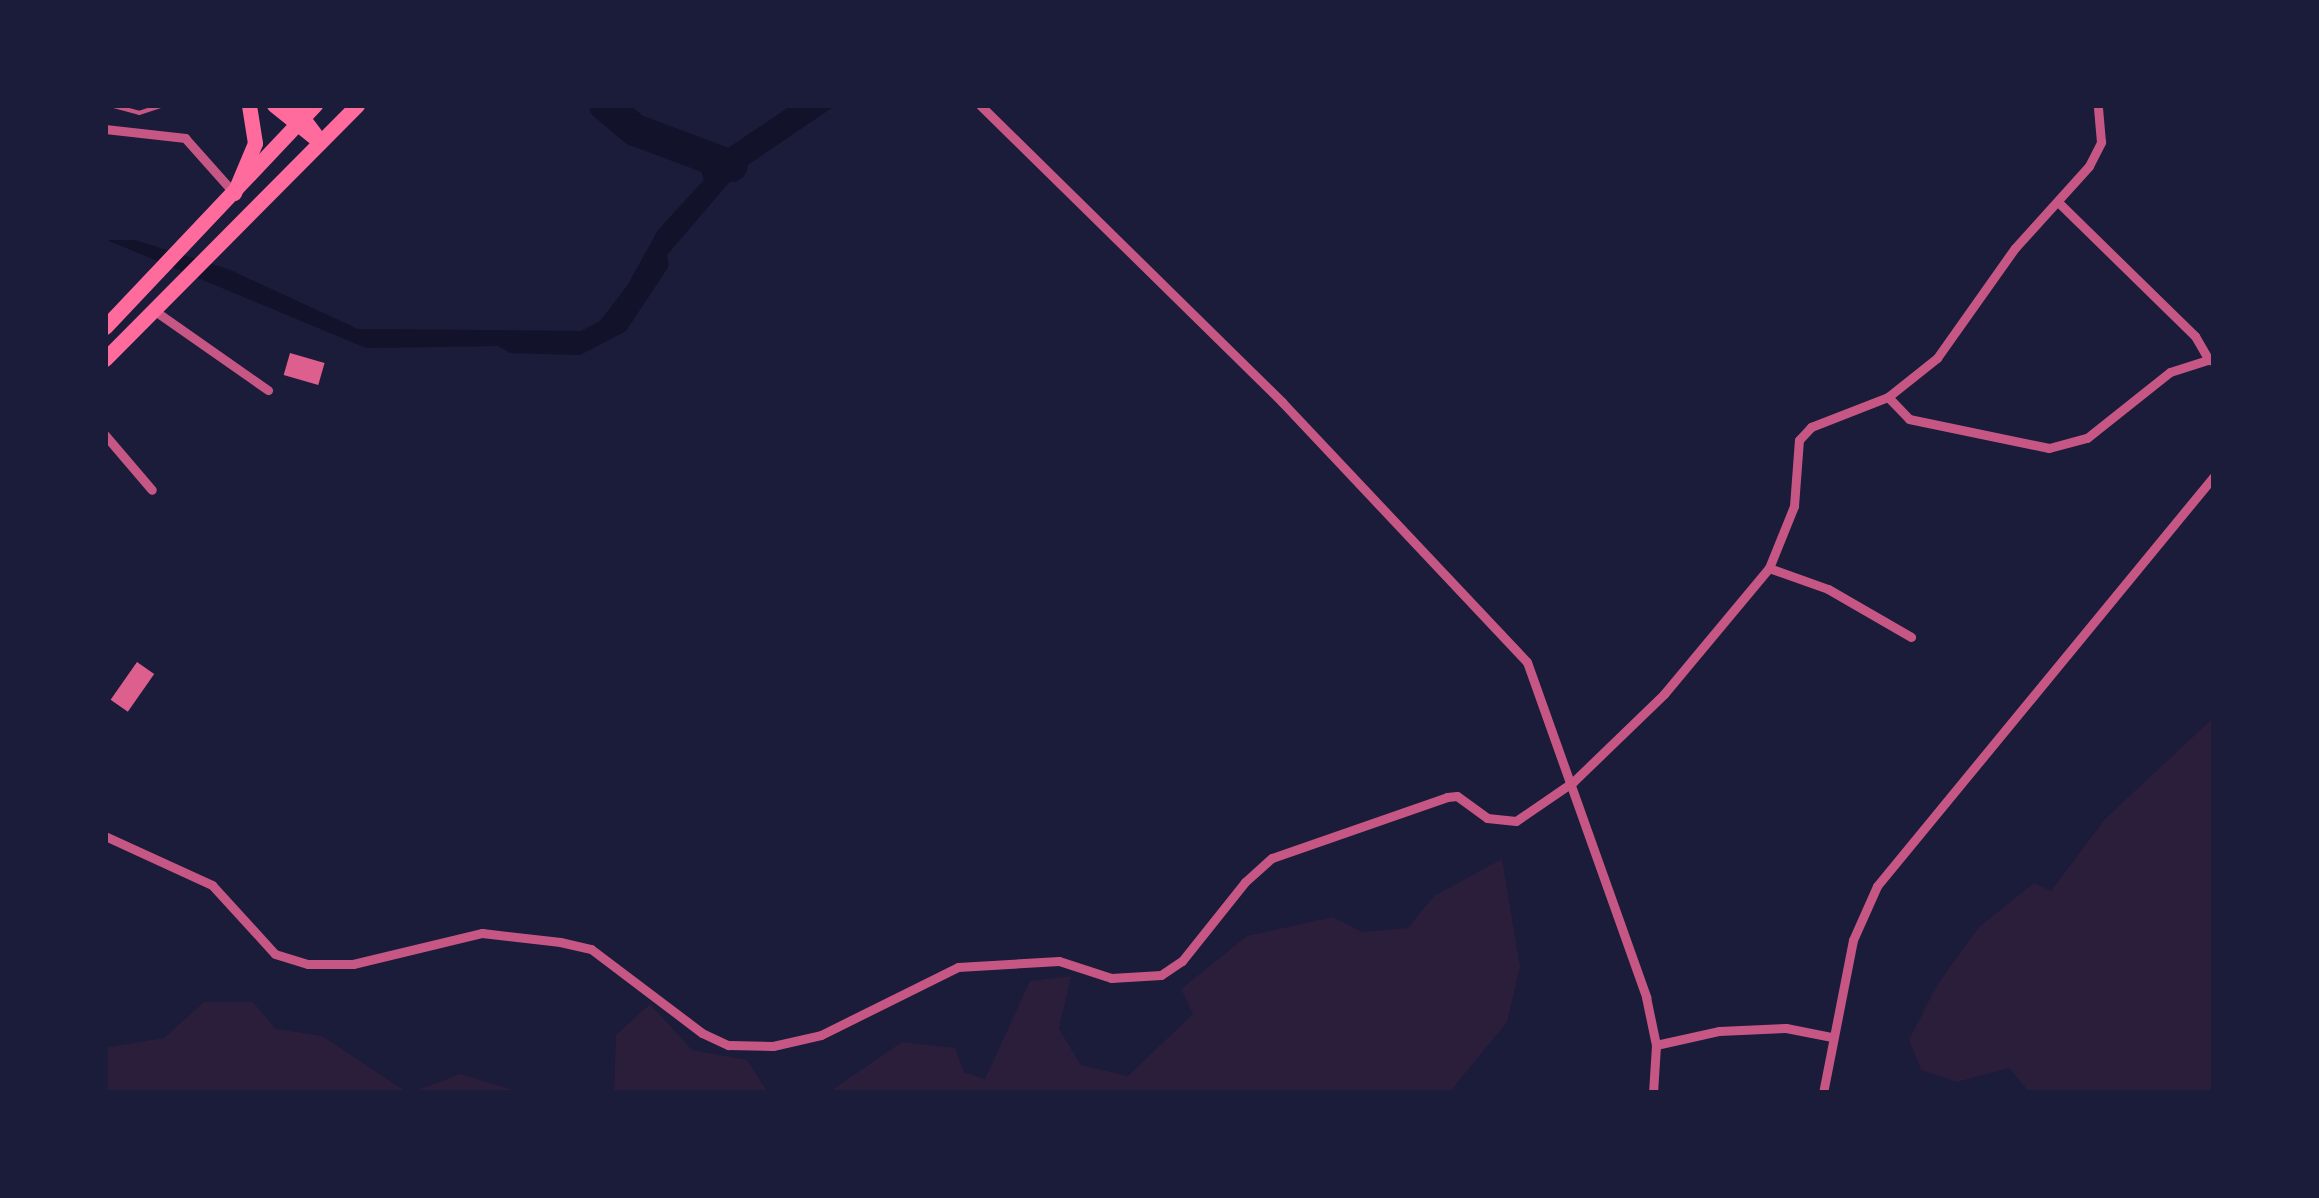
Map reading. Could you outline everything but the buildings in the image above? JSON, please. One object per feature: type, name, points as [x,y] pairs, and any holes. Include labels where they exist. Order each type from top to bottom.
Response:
[{"type":"highway","points":[[234,194],[255,143],[249,105]]},
{"type":"highway","points":[[274,105],[302,113],[320,142]]},
{"type":"highway","points":[[105,359],[357,105]]},
{"type":"highway","points":[[105,328],[189,245],[302,113]]},
{"type":"street","points":[[980,105],[1282,402],[1526,662],[1646,997],[1656,1045],[1653,1093]]},
{"type":"street","points":[[105,836],[212,885],[275,954],[308,964],[353,964],[482,933],[560,942],[591,949],[702,1034],[728,1045],[773,1046],[821,1035],[958,967],[1059,961],[1111,978],[1161,975],[1182,961],[1244,882],[1272,858],[1447,796],[1458,796],[1487,818],[1516,821],[1572,782],[1664,694],[1769,568],[1794,506],[1799,440],[1811,427],[1888,397],[1937,358],[2101,142],[2098,105]]},
{"type":"street","points":[[105,129],[185,138],[234,194]]},
{"type":"street","points":[[1888,397],[1909,419],[2050,448],[2087,438],[2170,372],[2211,359],[2194,336],[2058,202]]},
{"type":"street","points":[[155,311],[268,390]]},
{"type":"street","points":[[105,435],[152,490]]},
{"type":"street","points":[[1823,1093],[1853,940],[1877,886],[2214,476]]},
{"type":"street","points":[[1769,568],[1828,589],[1910,637]]},
{"type":"street","points":[[1656,1045],[1720,1031],[1786,1028],[1832,1038]]},
{"type":"lane","points":[[110,105],[138,113],[163,105]]},
{"type":"shaded area","points":[[792,105],[836,105],[739,171],[667,255],[669,266],[626,331],[580,355],[510,353],[498,346],[366,348],[107,240],[135,240],[228,269],[358,329],[581,331],[600,321],[627,286],[658,230],[704,180],[700,167]]},
{"type":"shaded area","points":[[2214,717],[2214,1093],[2030,1093],[2009,1068],[1957,1082],[1921,1070],[1909,1040],[1937,985],[1979,927],[2034,883],[2051,891],[2105,819]]},
{"type":"shaded area","points":[[1502,859],[1520,967],[1507,1022],[1449,1093],[813,1093],[832,1090],[902,1042],[955,1048],[964,1072],[985,1079],[1030,981],[1071,976],[1059,1029],[1081,1065],[1128,1076],[1193,1014],[1181,989],[1247,936],[1333,917],[1362,932],[1408,928],[1434,896]]},
{"type":"shaded area","points":[[204,1002],[253,1002],[276,1029],[322,1036],[408,1093],[105,1093],[105,1048],[164,1038]]},
{"type":"shaded area","points":[[650,1004],[692,1050],[747,1060],[768,1093],[614,1093],[616,1035]]},
{"type":"shaded area","points":[[460,1074],[523,1093],[410,1093]]},
{"type":"waterway","points":[[605,105],[635,130],[732,166]]}]
